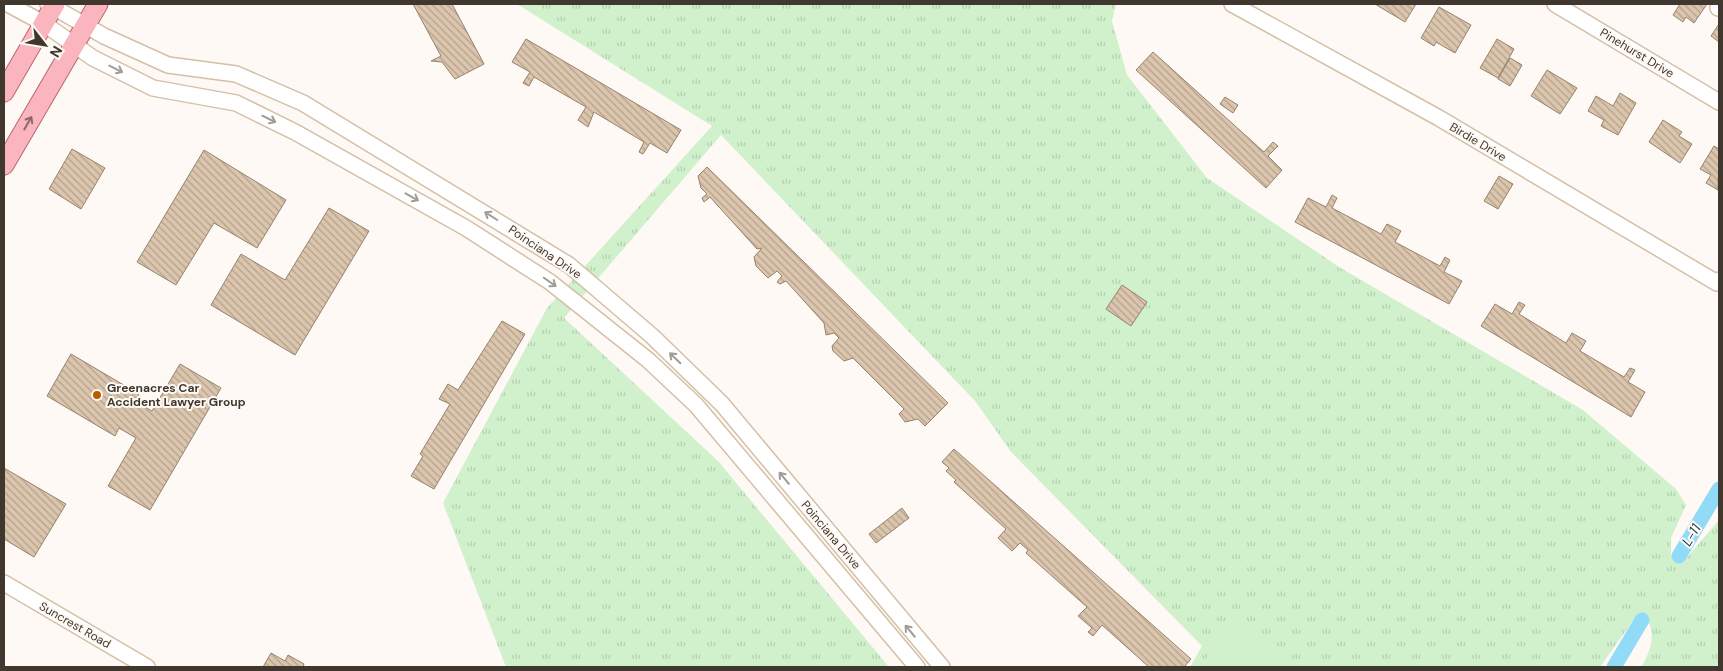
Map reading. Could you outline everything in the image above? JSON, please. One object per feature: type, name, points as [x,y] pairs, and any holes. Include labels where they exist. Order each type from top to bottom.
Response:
[{"type":"main road","points":[[4,165],[98,4]]},
{"type":"main road","points":[[4,92],[52,5]]},
{"type":"street","name":"Poinciana Drive","points":[[8,4],[43,23],[93,58],[153,88],[236,103],[295,132],[466,228],[550,282],[648,360],[696,405],[917,667]]},
{"type":"street","name":"Birdie Drive","points":[[1232,4],[1439,118],[1718,283],[1719,280]]},
{"type":"street","name":"Pinehurst Drive","points":[[1555,4],[1719,102]]},
{"type":"street","name":"Poinciana Drive","points":[[52,5],[104,36],[168,65],[236,74],[303,103],[569,265],[652,336],[722,404],[942,667]]},
{"type":"street","name":"Suncrest Road","points":[[4,583],[147,667]]},
{"type":"green space","points":[[517,4],[1116,4],[1112,21],[1127,75],[1207,178],[1339,267],[1583,410],[1676,489],[1686,505],[1671,538],[1671,556],[1683,562],[1719,520],[1719,667],[1641,667],[1650,649],[1652,637],[1647,618],[1635,618],[1600,667],[1190,667],[1202,646],[1011,452],[975,401],[721,135],[564,318],[718,461],[889,667],[506,667],[443,503],[547,308],[712,126]]},
{"type":"green space","points":[[1230,620],[1294,659],[1289,667],[1201,667]]},
{"type":"building","points":[[413,4],[452,4],[484,64],[455,79],[442,62],[431,61],[441,56]]},
{"type":"building","points":[[1375,4],[1416,4],[1405,22]]},
{"type":"building","points":[[1680,4],[1707,4],[1694,23],[1686,17],[1683,22],[1673,15]]},
{"type":"building","points":[[1439,7],[1471,25],[1455,53],[1436,42],[1434,46],[1421,38]]},
{"type":"building","points":[[1719,24],[1719,42],[1711,36]]},
{"type":"building","points":[[526,39],[681,130],[667,153],[650,143],[643,154],[639,152],[644,142],[594,112],[588,127],[578,120],[586,107],[534,77],[529,86],[523,83],[530,72],[512,62]]},
{"type":"building","points":[[1497,39],[1514,49],[1498,78],[1480,68]]},
{"type":"building","points":[[1153,52],[1264,152],[1273,142],[1278,146],[1268,156],[1282,170],[1266,188],[1136,70]]},
{"type":"building","points":[[1510,58],[1522,65],[1510,86],[1498,79]]},
{"type":"building","points":[[1547,70],[1577,88],[1560,114],[1531,96]]},
{"type":"building","points":[[1620,93],[1636,103],[1618,135],[1601,126],[1604,120],[1588,111],[1596,96],[1613,106]]},
{"type":"building","points":[[1225,97],[1238,105],[1233,113],[1220,104]]},
{"type":"building","points":[[1663,120],[1682,132],[1679,136],[1692,144],[1680,163],[1649,142]]},
{"type":"building","points":[[1714,146],[1719,149],[1718,190],[1706,183],[1711,175],[1700,169]]},
{"type":"building","points":[[72,149],[105,168],[81,209],[49,189]]},
{"type":"building","points":[[204,150],[286,200],[257,248],[214,223],[176,285],[137,262]]},
{"type":"building","points":[[707,167],[948,403],[925,426],[918,419],[905,422],[899,414],[904,409],[853,358],[844,361],[833,351],[832,346],[839,338],[834,333],[826,335],[824,323],[786,281],[780,284],[777,282],[782,276],[777,271],[768,278],[756,266],[754,257],[762,248],[757,249],[710,197],[704,202],[702,198],[707,194],[701,188],[698,176]]},
{"type":"building","points":[[1499,176],[1513,184],[1498,209],[1484,201]]},
{"type":"building","points":[[1332,195],[1337,198],[1332,208],[1381,234],[1387,224],[1401,231],[1395,242],[1440,266],[1445,257],[1450,260],[1444,272],[1462,281],[1449,304],[1295,222],[1308,198],[1326,207]]},
{"type":"building","points":[[329,208],[369,231],[295,355],[211,305],[241,254],[285,280]]},
{"type":"building","points":[[1122,285],[1147,302],[1131,326],[1106,309]]},
{"type":"building","points":[[1519,302],[1525,305],[1519,314],[1566,343],[1572,333],[1586,341],[1580,351],[1624,377],[1630,368],[1635,370],[1628,382],[1645,392],[1631,417],[1481,326],[1495,304],[1512,314]]},
{"type":"building","points":[[502,321],[525,334],[434,489],[411,476],[423,456],[420,454],[450,404],[439,399],[448,384],[458,390]]},
{"type":"building","points":[[71,354],[139,394],[135,401],[152,411],[180,364],[221,388],[150,510],[108,486],[136,438],[119,428],[115,436],[47,396]]},
{"type":"building","points":[[954,449],[1191,659],[1184,667],[1149,667],[1102,625],[1093,636],[1088,632],[1092,628],[1078,616],[1087,607],[1026,553],[1028,550],[1020,543],[1012,551],[998,538],[1006,529],[954,482],[956,480],[946,471],[949,468],[942,462]]},
{"type":"building","points":[[4,468],[66,504],[34,557],[4,539]]},
{"type":"building","points":[[902,508],[909,518],[876,543],[869,534]]},
{"type":"building","points":[[271,653],[285,661],[288,655],[304,664],[303,667],[263,667]]},
{"type":"waterway","name":"L-11","points":[[1679,556],[1719,489]]},
{"type":"waterway","name":"L-11","points":[[1614,667],[1642,620]]},
{"type":"place","name":"Greenacres Car Accident Lawyer Group","points":[[97,395]]}]
